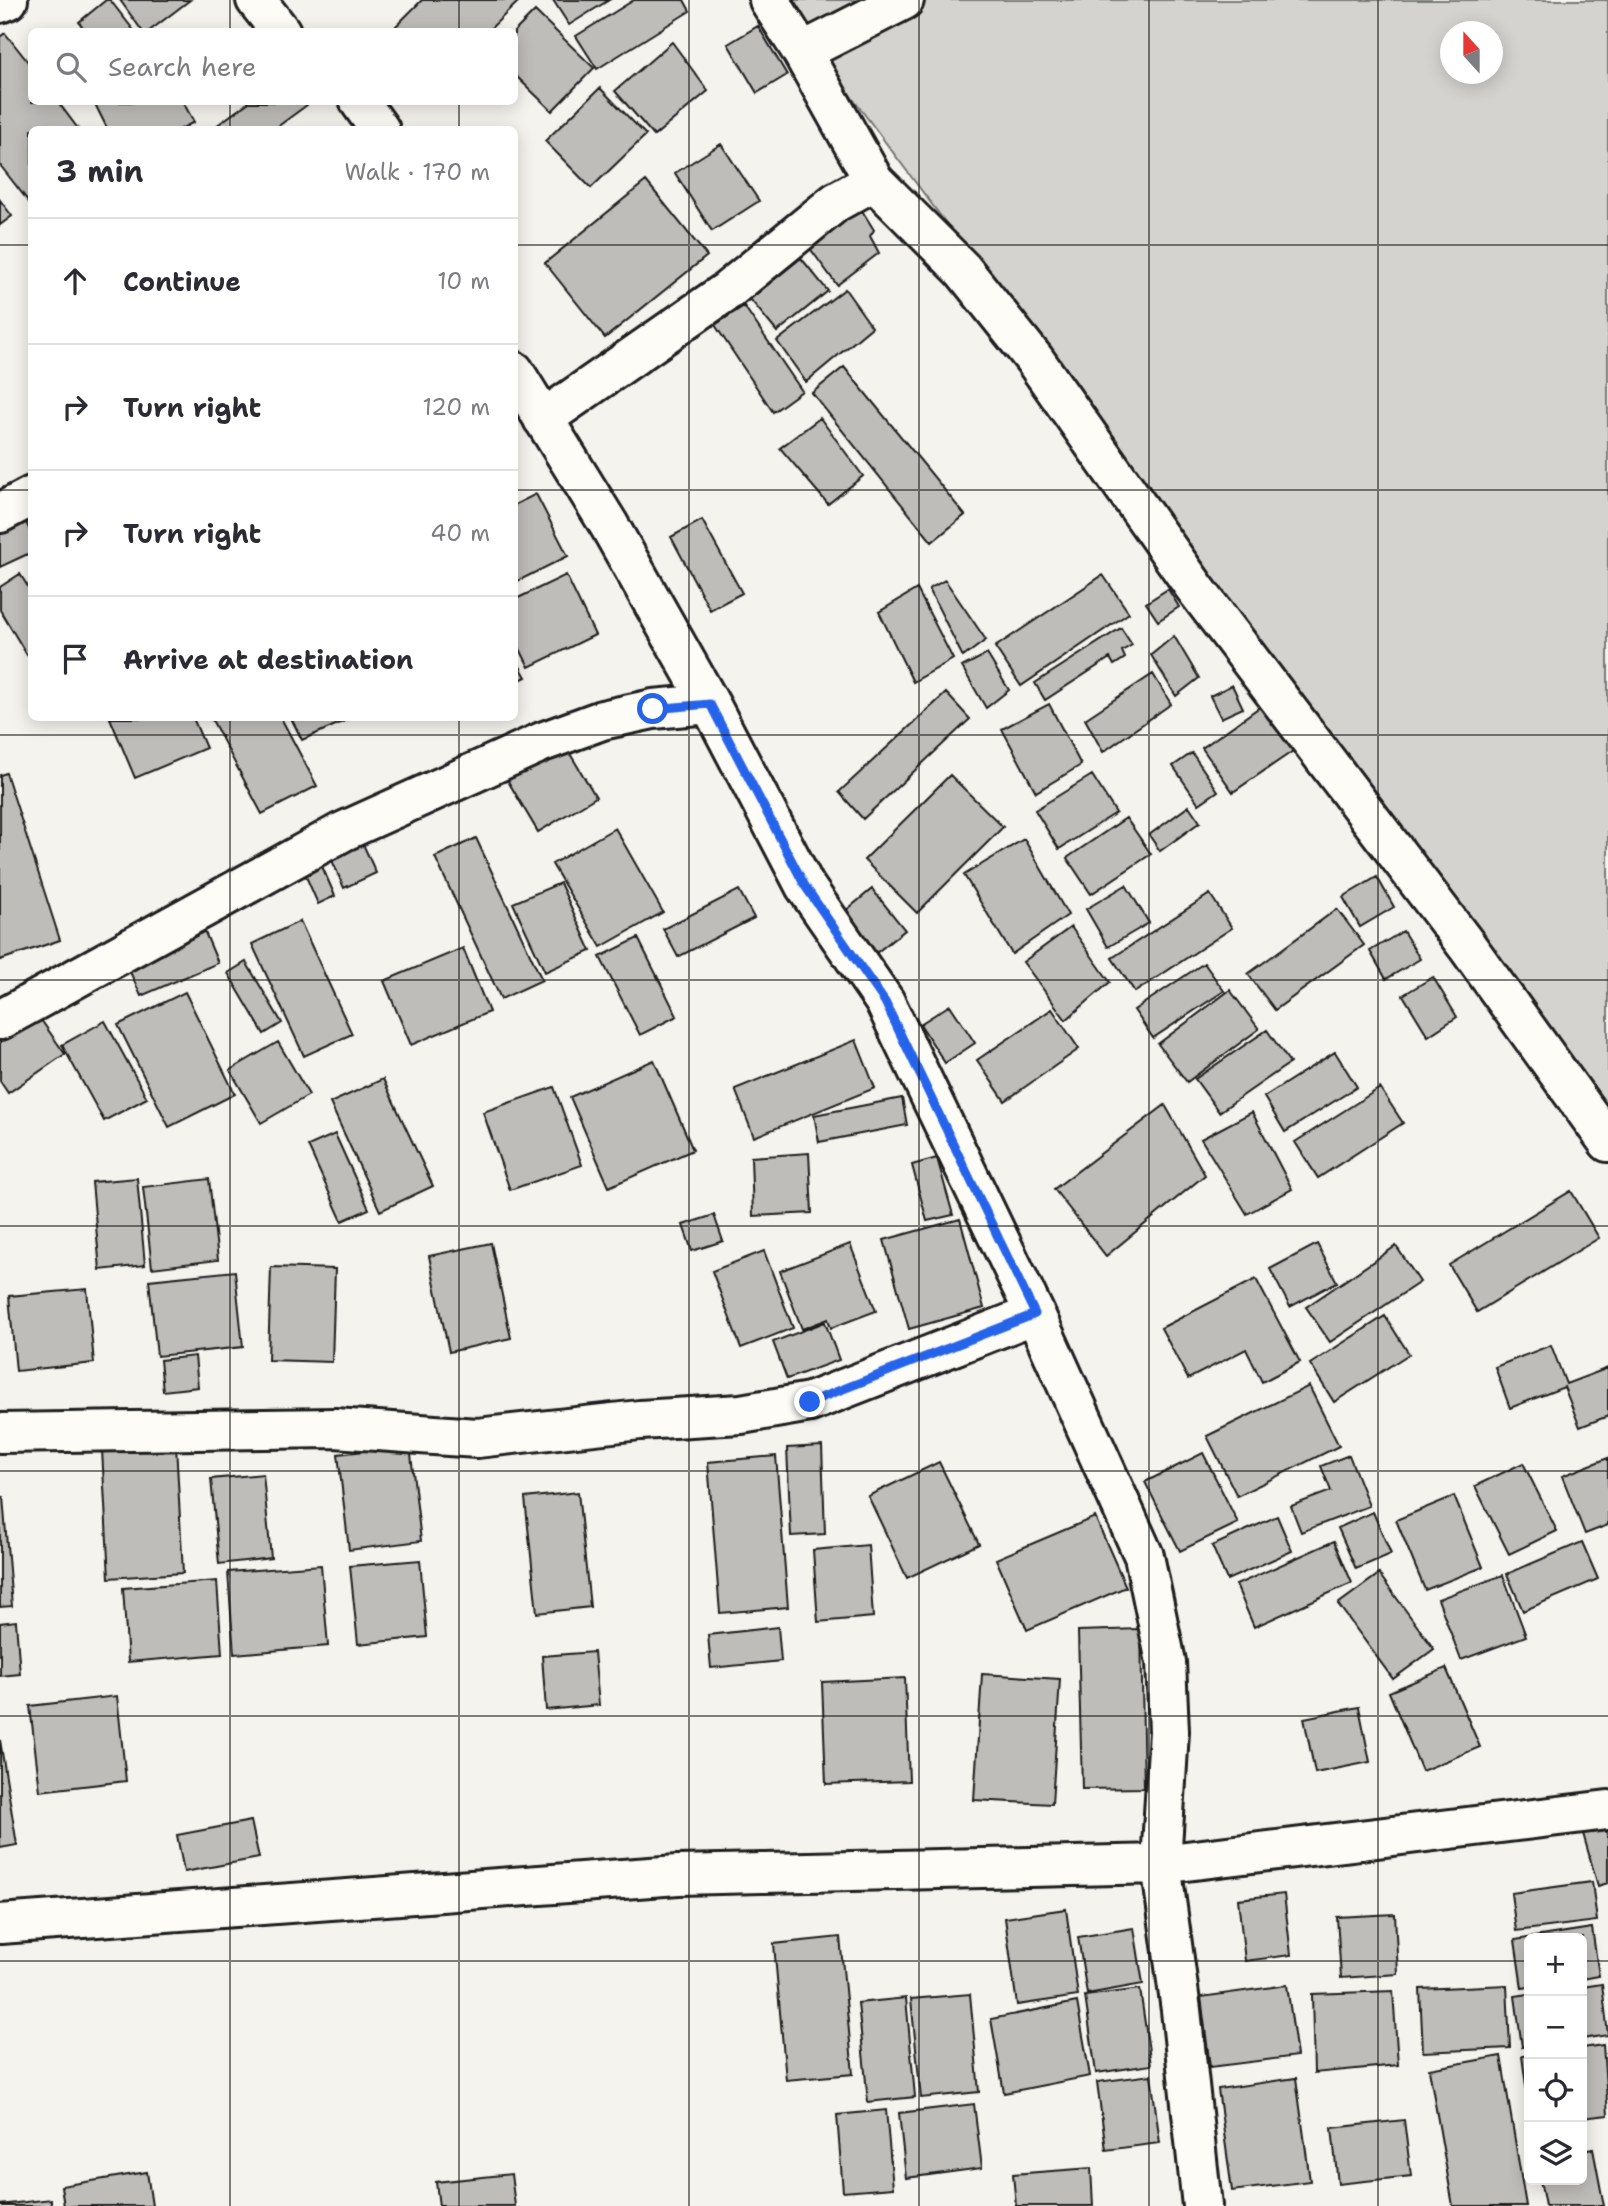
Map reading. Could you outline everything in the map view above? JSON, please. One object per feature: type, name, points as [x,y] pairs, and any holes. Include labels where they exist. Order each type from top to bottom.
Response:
[{"type":"street","points":[[0,3],[8,0]]},
{"type":"street","points":[[256,0],[278,28]]},
{"type":"street","points":[[769,0],[802,52],[874,181],[963,270],[1034,359],[1195,588],[1467,946],[1608,1142]]},
{"type":"street","points":[[802,52],[904,0]]},
{"type":"street","points":[[362,105],[377,126]]},
{"type":"street","points":[[543,419],[727,291],[836,202],[874,181]]},
{"type":"street","points":[[518,378],[609,526],[710,704],[805,886],[885,1002],[1035,1314],[1144,1556],[1166,1662],[1169,1731],[1161,1864],[1181,2010],[1202,2206]]},
{"type":"street","points":[[0,513],[28,498]]},
{"type":"street","points":[[0,1020],[342,832],[517,753],[602,720],[653,709],[710,704]]},
{"type":"street","points":[[0,1433],[335,1428],[477,1438],[640,1420],[741,1414],[810,1402],[1035,1314]]},
{"type":"street","points":[[0,1924],[678,1875],[1161,1864],[1608,1810]]},
{"type":"shaded area","points":[[779,0],[1608,0],[1608,1108]]},
{"type":"building","points":[[106,0],[110,0],[132,28],[83,28],[79,22]]},
{"type":"building","points":[[120,0],[190,0],[153,28],[140,28]]},
{"type":"building","points":[[422,0],[520,0],[491,28],[394,28]]},
{"type":"building","points":[[553,0],[609,0],[569,25]]},
{"type":"building","points":[[634,0],[684,0],[690,11],[597,69],[576,36]]},
{"type":"building","points":[[535,11],[594,68],[552,111],[518,78],[518,28]]},
{"type":"building","points":[[758,26],[787,75],[757,93],[728,44]]},
{"type":"building","points":[[5,33],[28,62],[28,105],[60,105],[76,126],[28,126],[28,201],[0,165],[0,37]]},
{"type":"building","points":[[672,42],[708,91],[654,136],[615,91]]},
{"type":"building","points":[[600,88],[646,135],[591,188],[545,141]]},
{"type":"building","points":[[96,105],[185,105],[194,122],[186,126],[106,126]]},
{"type":"building","points":[[245,105],[307,105],[278,126],[216,126]]},
{"type":"building","points":[[721,144],[759,201],[712,231],[675,173]]},
{"type":"building","points":[[646,181],[707,256],[605,338],[545,263]]},
{"type":"building","points":[[0,200],[12,216],[0,225]]},
{"type":"building","points":[[861,209],[874,230],[870,236],[879,253],[837,285],[809,247]]},
{"type":"building","points":[[801,258],[828,291],[777,332],[750,299]]},
{"type":"building","points":[[845,289],[872,327],[806,382],[777,341]]},
{"type":"building","points":[[744,306],[802,391],[773,412],[715,325]]},
{"type":"building","points":[[844,367],[965,515],[932,542],[812,393]]},
{"type":"building","points":[[820,418],[863,476],[828,504],[780,448]]},
{"type":"building","points":[[536,494],[568,556],[518,581],[518,503]]},
{"type":"building","points":[[24,518],[28,526],[28,554],[0,567],[0,529]]},
{"type":"building","points":[[702,520],[742,593],[710,610],[671,537]]},
{"type":"building","points":[[20,574],[28,587],[27,655],[0,610],[0,587]]},
{"type":"building","points":[[566,575],[595,635],[529,667],[518,645],[518,598]]},
{"type":"building","points":[[1103,575],[1129,613],[1021,686],[995,647]]},
{"type":"building","points":[[945,580],[986,640],[963,657],[929,589]]},
{"type":"building","points":[[917,589],[953,659],[913,682],[879,612]]},
{"type":"building","points":[[1168,589],[1179,607],[1158,621],[1146,603]]},
{"type":"building","points":[[1121,628],[1132,645],[1122,651],[1125,658],[1114,665],[1110,658],[1045,700],[1035,683]]},
{"type":"building","points":[[1174,636],[1199,678],[1176,696],[1151,655]]},
{"type":"building","points":[[987,654],[1009,690],[986,708],[962,667]]},
{"type":"building","points":[[518,663],[526,677],[518,681]]},
{"type":"building","points":[[1153,674],[1171,704],[1103,752],[1085,719]]},
{"type":"building","points":[[1232,685],[1243,708],[1221,718],[1210,696]]},
{"type":"building","points":[[946,693],[970,719],[863,819],[839,792]]},
{"type":"building","points":[[1049,704],[1081,765],[1036,792],[1002,729]]},
{"type":"building","points":[[1264,704],[1296,749],[1233,792],[1202,748]]},
{"type":"building","points":[[111,721],[194,721],[206,748],[135,778]]},
{"type":"building","points":[[213,721],[283,721],[317,786],[262,814]]},
{"type":"building","points":[[292,721],[345,721],[302,740]]},
{"type":"building","points":[[563,742],[596,797],[538,832],[505,776]]},
{"type":"building","points":[[1192,753],[1218,791],[1199,804],[1173,766]]},
{"type":"building","points":[[6,773],[60,940],[0,960],[0,775]]},
{"type":"building","points":[[950,775],[1003,827],[917,913],[864,860]]},
{"type":"building","points":[[1092,775],[1116,813],[1059,849],[1035,810]]},
{"type":"building","points":[[1189,806],[1200,822],[1160,851],[1149,835]]},
{"type":"building","points":[[1126,818],[1151,854],[1091,894],[1067,858]]},
{"type":"building","points":[[615,828],[663,912],[601,947],[552,864]]},
{"type":"building","points":[[476,838],[542,980],[501,999],[435,857]]},
{"type":"building","points":[[1024,839],[1068,915],[1012,954],[964,875]]},
{"type":"building","points":[[363,844],[376,873],[344,888],[331,858]]},
{"type":"building","points":[[321,864],[335,896],[318,904],[304,872]]},
{"type":"building","points":[[1377,877],[1394,907],[1360,927],[1343,897]]},
{"type":"building","points":[[560,883],[591,951],[545,972],[513,903]]},
{"type":"building","points":[[1126,885],[1149,923],[1108,947],[1086,909]]},
{"type":"building","points":[[872,889],[905,930],[876,953],[843,913]]},
{"type":"building","points":[[739,890],[754,918],[678,957],[663,929]]},
{"type":"building","points":[[1210,894],[1232,928],[1135,992],[1112,958]]},
{"type":"building","points":[[1337,909],[1364,945],[1275,1010],[1248,974]]},
{"type":"building","points":[[300,921],[352,1034],[304,1056],[252,944]]},
{"type":"building","points":[[1071,927],[1110,982],[1066,1020],[1023,962]]},
{"type":"building","points":[[204,930],[218,963],[141,996],[126,963]]},
{"type":"building","points":[[1403,931],[1420,959],[1386,979],[1370,951]]},
{"type":"building","points":[[638,938],[677,1016],[640,1035],[600,957]]},
{"type":"building","points":[[463,948],[489,1012],[411,1045],[384,981]]},
{"type":"building","points":[[246,962],[282,1023],[264,1034],[228,973]]},
{"type":"building","points":[[1204,963],[1224,991],[1153,1038],[1134,1010]]},
{"type":"building","points":[[1433,977],[1457,1017],[1428,1036],[1403,995]]},
{"type":"building","points":[[1230,990],[1259,1029],[1187,1082],[1158,1044]]},
{"type":"building","points":[[185,992],[235,1094],[169,1127],[118,1025]]},
{"type":"building","points":[[950,1005],[975,1043],[945,1063],[920,1024]]},
{"type":"building","points":[[1052,1009],[1079,1049],[1005,1101],[977,1060]]},
{"type":"building","points":[[34,1010],[65,1054],[8,1093],[0,1081],[0,1032]]},
{"type":"building","points":[[105,1021],[147,1098],[104,1121],[62,1045]]},
{"type":"building","points":[[1267,1030],[1290,1063],[1219,1112],[1195,1079]]},
{"type":"building","points":[[856,1040],[875,1088],[754,1137],[735,1089]]},
{"type":"building","points":[[278,1042],[309,1095],[261,1123],[230,1070]]},
{"type":"building","points":[[1335,1052],[1357,1087],[1285,1132],[1264,1097]]},
{"type":"building","points":[[654,1060],[693,1150],[609,1187],[570,1097]]},
{"type":"building","points":[[383,1079],[433,1186],[380,1211],[330,1103]]},
{"type":"building","points":[[554,1087],[582,1165],[510,1190],[483,1112]]},
{"type":"building","points":[[1380,1088],[1403,1123],[1318,1178],[1295,1142]]},
{"type":"building","points":[[902,1098],[907,1125],[819,1142],[814,1115]]},
{"type":"building","points":[[1165,1105],[1205,1175],[1106,1256],[1054,1189]]},
{"type":"building","points":[[1252,1112],[1292,1189],[1247,1214],[1201,1139]]},
{"type":"building","points":[[335,1134],[369,1209],[342,1221],[308,1146]]},
{"type":"building","points":[[809,1153],[812,1213],[753,1216],[751,1157]]},
{"type":"building","points":[[937,1158],[953,1215],[927,1221],[912,1165]]},
{"type":"building","points":[[137,1178],[145,1265],[100,1270],[92,1182]]},
{"type":"building","points":[[209,1179],[218,1260],[152,1268],[143,1187]]},
{"type":"building","points":[[1571,1191],[1599,1238],[1477,1312],[1449,1265]]},
{"type":"building","points":[[714,1215],[723,1241],[692,1251],[683,1225]]},
{"type":"building","points":[[960,1219],[984,1308],[909,1329],[884,1240]]},
{"type":"building","points":[[491,1243],[511,1338],[449,1352],[429,1256]]},
{"type":"building","points":[[850,1244],[876,1311],[831,1328],[828,1319],[802,1329],[780,1271]]},
{"type":"building","points":[[1317,1244],[1337,1282],[1290,1307],[1270,1269]]},
{"type":"building","points":[[1396,1246],[1420,1282],[1330,1342],[1306,1307]]},
{"type":"building","points":[[764,1251],[793,1328],[741,1348],[712,1271]]},
{"type":"building","points":[[271,1267],[335,1269],[332,1362],[268,1360]]},
{"type":"building","points":[[235,1271],[243,1347],[157,1356],[149,1280]]},
{"type":"building","points":[[1256,1279],[1300,1362],[1262,1382],[1246,1349],[1188,1379],[1161,1328]]},
{"type":"building","points":[[87,1289],[94,1363],[16,1371],[9,1296]]},
{"type":"building","points":[[1385,1316],[1409,1354],[1334,1402],[1310,1364]]},
{"type":"building","points":[[825,1322],[839,1360],[787,1379],[773,1342]]},
{"type":"building","points":[[1551,1345],[1566,1384],[1608,1368],[1608,1416],[1580,1427],[1564,1387],[1510,1408],[1495,1367]]},
{"type":"building","points":[[195,1356],[198,1387],[163,1391],[160,1360]]},
{"type":"building","points":[[1309,1386],[1339,1446],[1237,1496],[1207,1436]]},
{"type":"building","points":[[176,1445],[183,1573],[109,1578],[102,1450]]},
{"type":"building","points":[[410,1446],[421,1541],[349,1550],[338,1454]]},
{"type":"building","points":[[822,1446],[825,1534],[791,1536],[787,1448]]},
{"type":"building","points":[[1203,1453],[1238,1523],[1180,1551],[1145,1482]]},
{"type":"building","points":[[1349,1455],[1369,1506],[1301,1532],[1291,1506],[1331,1491],[1321,1466]]},
{"type":"building","points":[[776,1456],[788,1607],[720,1613],[708,1462]]},
{"type":"building","points":[[1608,1458],[1608,1525],[1585,1534],[1562,1476]]},
{"type":"building","points":[[939,1462],[979,1544],[907,1578],[868,1496]]},
{"type":"building","points":[[1523,1463],[1557,1531],[1509,1554],[1475,1486]]},
{"type":"building","points":[[263,1474],[271,1558],[219,1564],[211,1479]]},
{"type":"building","points":[[578,1492],[590,1607],[537,1613],[525,1498]]},
{"type":"building","points":[[1454,1496],[1483,1567],[1425,1590],[1396,1520]]},
{"type":"building","points":[[0,1497],[3,1497],[12,1606],[0,1607]]},
{"type":"building","points":[[1373,1512],[1391,1554],[1356,1569],[1338,1528]]},
{"type":"building","points":[[1277,1516],[1292,1551],[1227,1580],[1212,1546]]},
{"type":"building","points":[[1095,1517],[1126,1587],[1027,1630],[996,1559]]},
{"type":"building","points":[[1334,1541],[1352,1583],[1254,1627],[1236,1585]]},
{"type":"building","points":[[1582,1542],[1598,1579],[1523,1611],[1507,1574]]},
{"type":"building","points":[[868,1545],[873,1617],[818,1622],[813,1550]]},
{"type":"building","points":[[420,1560],[427,1637],[358,1644],[350,1566]]},
{"type":"building","points":[[321,1565],[328,1646],[234,1654],[228,1572]]},
{"type":"building","points":[[1379,1574],[1434,1649],[1393,1679],[1338,1604]]},
{"type":"building","points":[[1503,1575],[1526,1636],[1461,1660],[1438,1599]]},
{"type":"building","points":[[217,1581],[222,1654],[128,1662],[123,1588]]},
{"type":"building","points":[[16,1621],[20,1674],[0,1676],[0,1623]]},
{"type":"building","points":[[778,1627],[781,1661],[711,1668],[708,1635]]},
{"type":"building","points":[[1141,1629],[1144,1788],[1082,1789],[1078,1631]]},
{"type":"building","points":[[594,1652],[599,1705],[546,1710],[542,1656]]},
{"type":"building","points":[[1446,1668],[1480,1747],[1422,1771],[1389,1692]]},
{"type":"building","points":[[982,1674],[1060,1679],[1052,1804],[974,1800]]},
{"type":"building","points":[[905,1678],[909,1781],[826,1784],[822,1682]]},
{"type":"building","points":[[117,1696],[126,1781],[40,1791],[30,1706]]},
{"type":"building","points":[[1359,1707],[1370,1762],[1315,1773],[1304,1718]]},
{"type":"building","points":[[0,1740],[17,1845],[0,1848]]},
{"type":"building","points":[[251,1821],[259,1858],[184,1872],[177,1835]]},
{"type":"building","points":[[1604,1823],[1608,1836],[1608,1883],[1598,1886],[1582,1830]]},
{"type":"building","points":[[1592,1882],[1597,1921],[1516,1931],[1511,1893]]},
{"type":"building","points":[[1284,1894],[1291,1955],[1245,1961],[1238,1899]]},
{"type":"building","points":[[1066,1909],[1078,1996],[1017,2005],[1005,1918]]},
{"type":"building","points":[[1395,1914],[1398,1974],[1341,1978],[1337,1917]]},
{"type":"building","points":[[1134,1928],[1143,1984],[1087,1994],[1078,1937]]},
{"type":"building","points":[[1592,1928],[1599,1976],[1587,1978],[1587,1933],[1560,1933]]},
{"type":"building","points":[[840,1937],[853,2074],[786,2080],[774,1944]]},
{"type":"building","points":[[1524,1939],[1524,1988],[1522,1988],[1515,1940]]},
{"type":"building","points":[[1602,1984],[1608,2035],[1587,2038],[1587,1986]]},
{"type":"building","points":[[1287,1985],[1297,2056],[1210,2067],[1201,1997]]},
{"type":"building","points":[[1507,1985],[1510,2048],[1423,2052],[1420,1989]]},
{"type":"building","points":[[1140,1989],[1151,2065],[1096,2073],[1085,1996]]},
{"type":"building","points":[[1393,1991],[1398,2065],[1314,2073],[1312,1994]]},
{"type":"building","points":[[970,1994],[979,2092],[921,2098],[911,1999]]},
{"type":"building","points":[[1524,1995],[1524,2047],[1522,2047],[1515,1996]]},
{"type":"building","points":[[906,1998],[915,2097],[868,2102],[858,2003]]},
{"type":"building","points":[[1077,2002],[1090,2076],[1004,2093],[991,2019]]},
{"type":"building","points":[[1603,2045],[1608,2115],[1587,2117],[1587,2047]]},
{"type":"building","points":[[1501,2056],[1526,2206],[1453,2206],[1429,2069]]},
{"type":"building","points":[[1151,2075],[1160,2143],[1106,2150],[1097,2082]]},
{"type":"building","points":[[1296,2078],[1310,2181],[1232,2191],[1218,2089]]},
{"type":"building","points":[[974,2104],[982,2168],[906,2178],[899,2113]]},
{"type":"building","points":[[886,2110],[893,2188],[843,2192],[837,2115]]},
{"type":"building","points":[[1404,2120],[1411,2176],[1338,2184],[1332,2128]]},
{"type":"building","points":[[1593,2149],[1604,2206],[1545,2206],[1541,2185],[1587,2185],[1587,2150]]},
{"type":"building","points":[[1091,2168],[1093,2206],[1016,2206],[1013,2174]]},
{"type":"building","points":[[147,2172],[152,2206],[64,2206],[61,2186]]},
{"type":"building","points":[[511,2174],[515,2206],[439,2206],[436,2182]]},
{"type":"building","points":[[51,2199],[51,2206],[0,2206],[0,2205]]},
{"type":"route","points":[[653,709],[710,704],[805,886],[885,1002],[1035,1314],[810,1402]]}]
